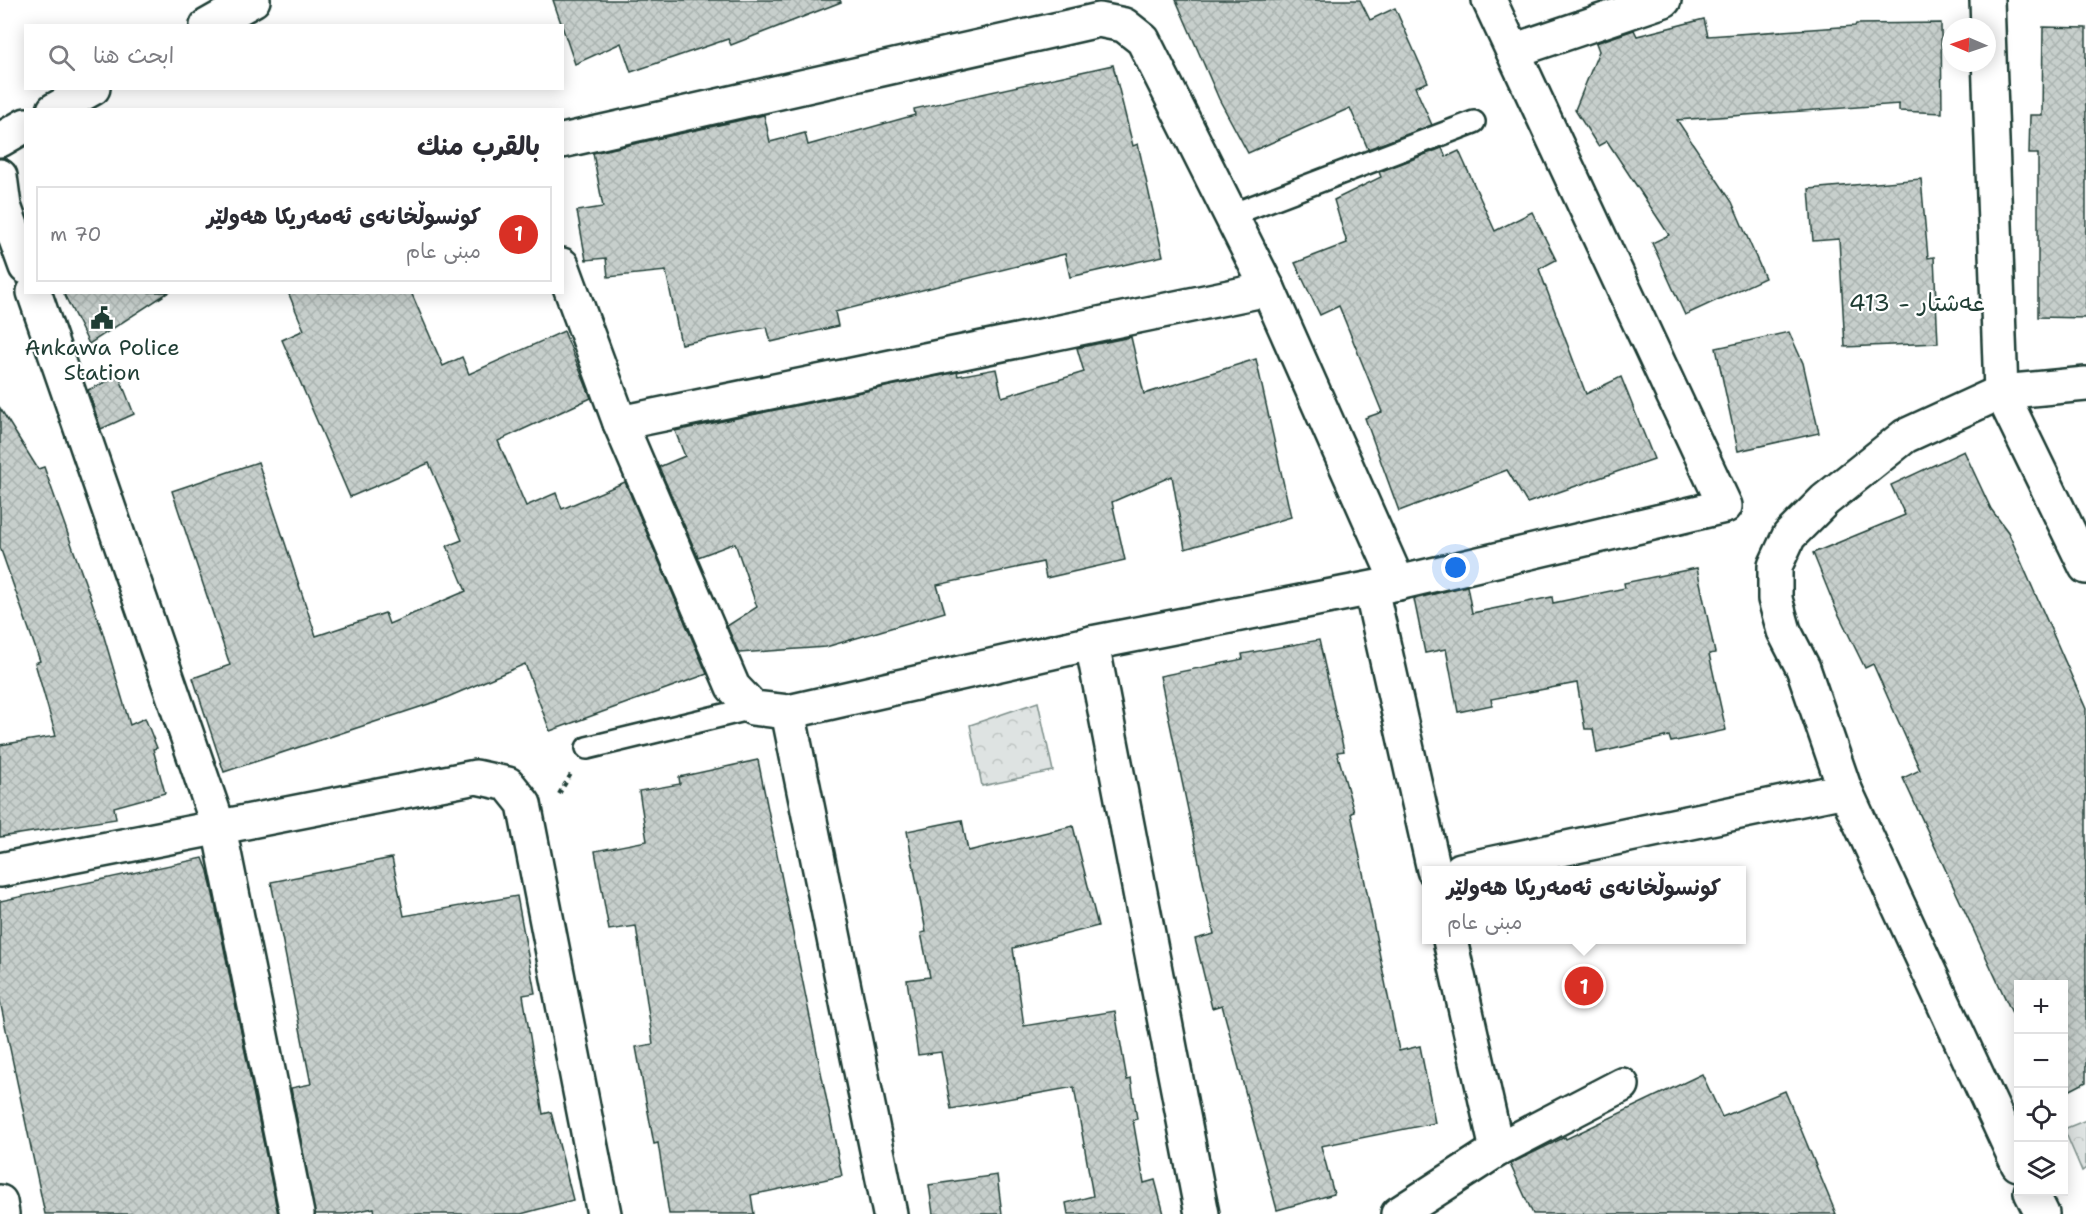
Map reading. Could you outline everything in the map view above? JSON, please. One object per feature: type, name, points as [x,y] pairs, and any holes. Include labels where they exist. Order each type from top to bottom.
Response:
[{"type":"street","points":[[211,24],[254,0]]},
{"type":"street","points":[[564,270],[620,423],[733,687],[753,708],[788,712],[1092,643],[1385,586],[1725,506],[1489,0]]},
{"type":"street","points":[[1513,51],[1664,0]]},
{"type":"street","points":[[1987,0],[2001,392],[2086,567]]},
{"type":"street","points":[[564,141],[1099,21],[1124,25],[1143,40],[1268,289],[1385,586],[1433,866]]},
{"type":"street","points":[[58,108],[89,90]]},
{"type":"street","points":[[0,140],[24,126]]},
{"type":"street","points":[[0,176],[4,206],[24,261]]},
{"type":"street","points":[[620,423],[1268,289]]},
{"type":"street","points":[[35,294],[219,828],[297,1214]]},
{"type":"street","points":[[2014,1153],[1845,790],[1803,668],[1784,631],[1775,598],[1774,566],[1790,536],[1825,500],[1905,436],[2001,392],[2086,384]]},
{"type":"street","points":[[1092,643],[1202,1214]]},
{"type":"street","points":[[788,712],[890,1214]]},
{"type":"street","points":[[0,870],[476,777],[508,784],[524,804],[604,1214]]},
{"type":"street","points":[[1480,866],[1845,790]]},
{"type":"street","points":[[1451,944],[1497,1150]]},
{"type":"street","points":[[1398,1214],[1497,1150],[1622,1084]]},
{"type":"street","points":[[2033,1196],[2042,1214]]},
{"type":"street","points":[[0,1202],[2,1214]]},
{"type":"lane","points":[[1231,215],[1474,122]]},
{"type":"lane","points":[[587,748],[753,708]]},
{"type":"green space","points":[[1038,702],[1053,771],[982,786],[970,725]]},
{"type":"green space","points":[[2086,1120],[2086,1168],[2082,1171],[2068,1138],[2068,1127]]},
{"type":"building","points":[[553,0],[840,0],[841,2],[731,45],[728,39],[631,72],[621,43],[575,64],[564,32],[564,24],[561,24]]},
{"type":"building","points":[[1176,0],[1360,0],[1370,20],[1395,8],[1428,82],[1415,87],[1432,125],[1368,149],[1350,108],[1248,153],[1219,99]]},
{"type":"building","points":[[1704,19],[1708,36],[1855,26],[1856,24],[1941,23],[1942,113],[1899,111],[1899,104],[1677,120],[1732,202],[1765,278],[1685,315],[1652,243],[1669,235],[1607,141],[1598,146],[1575,110],[1599,51],[1596,43],[1634,30],[1637,36]]},
{"type":"building","points":[[2043,27],[2086,28],[2086,318],[2038,317],[2038,154],[2029,154],[2030,115],[2042,115]]},
{"type":"building","points":[[1113,65],[1133,146],[1138,144],[1163,256],[1070,277],[1065,254],[835,312],[838,326],[771,342],[767,327],[681,344],[666,271],[608,277],[606,258],[586,260],[577,211],[603,207],[593,153],[764,115],[770,142],[805,133],[808,145],[915,115],[914,109]]},
{"type":"building","points":[[1442,148],[1446,157],[1459,151],[1495,231],[1532,212],[1556,260],[1539,269],[1586,394],[1621,377],[1654,459],[1527,503],[1507,470],[1399,511],[1365,418],[1382,412],[1339,306],[1320,315],[1295,263],[1347,243],[1334,200],[1381,177],[1379,172]]},
{"type":"building","points":[[1921,179],[1928,258],[1934,257],[1938,343],[1845,347],[1839,239],[1813,241],[1809,189]]},
{"type":"building","name":"Ankawa Police Station","points":[[64,294],[166,294],[89,344]]},
{"type":"building","points":[[289,294],[412,294],[443,366],[462,357],[469,374],[564,331],[591,398],[498,441],[526,506],[556,493],[562,509],[625,482],[707,674],[550,731],[525,664],[441,700],[224,772],[193,678],[230,665],[172,491],[258,462],[316,636],[385,613],[389,624],[466,591],[447,546],[462,540],[429,463],[350,497],[282,340],[304,330]]},
{"type":"building","points":[[1789,332],[1803,363],[1819,433],[1738,451],[1716,348]]},
{"type":"building","points":[[1131,337],[1144,394],[1256,359],[1291,517],[1185,549],[1172,476],[1112,502],[1125,560],[1046,578],[1043,562],[937,585],[945,612],[826,647],[739,653],[727,626],[757,607],[735,543],[698,557],[659,467],[685,456],[675,431],[957,372],[958,376],[996,369],[1002,397],[1084,372],[1077,348]]},
{"type":"building","points":[[119,376],[134,414],[101,429],[88,390]]},
{"type":"building","points":[[0,408],[38,469],[44,467],[102,630],[130,725],[145,718],[157,748],[153,749],[165,793],[114,807],[116,819],[0,837],[0,745],[56,736],[35,663],[40,661],[0,547]]},
{"type":"building","points":[[1964,451],[1991,509],[2008,532],[2086,709],[2086,1082],[2068,1091],[2068,980],[2014,980],[2014,1017],[1903,778],[1920,770],[1873,664],[1865,668],[1835,607],[1813,553],[1905,515],[1891,485]]},
{"type":"building","points":[[1697,568],[1715,653],[1709,654],[1726,730],[1671,742],[1669,736],[1597,753],[1593,729],[1585,729],[1577,683],[1491,699],[1492,705],[1458,712],[1446,649],[1425,653],[1414,599],[1467,586],[1472,613],[1552,597],[1553,603],[1625,588],[1624,583]]},
{"type":"building","points":[[1319,640],[1344,751],[1337,752],[1354,812],[1351,813],[1399,1051],[1420,1046],[1435,1123],[1321,1146],[1334,1194],[1277,1210],[1222,1005],[1212,1008],[1195,939],[1214,934],[1160,676],[1243,659],[1242,654]]},
{"type":"building","points":[[758,760],[842,1176],[751,1195],[754,1214],[669,1214],[658,1143],[654,1144],[636,1047],[653,1044],[636,926],[609,930],[595,851],[647,841],[639,791],[680,784],[679,777]]},
{"type":"building","points":[[962,820],[968,851],[1073,826],[1098,926],[1013,948],[1024,1026],[1115,1011],[1127,1080],[1131,1079],[1137,1119],[1133,1120],[1144,1183],[1155,1180],[1164,1214],[1068,1214],[1066,1203],[1093,1196],[1074,1087],[951,1109],[941,1052],[918,1055],[907,980],[930,977],[921,933],[926,932],[907,831]]},
{"type":"building","points":[[203,858],[214,899],[278,1214],[45,1214],[0,1001],[0,901]]},
{"type":"building","points":[[392,858],[404,916],[517,896],[535,993],[523,995],[543,1114],[551,1112],[573,1200],[521,1214],[375,1214],[374,1208],[344,1214],[315,1214],[291,1088],[311,1084],[271,882]]},
{"type":"building","points":[[1702,1074],[1722,1117],[1785,1091],[1836,1214],[1533,1214],[1510,1164]]},
{"type":"building","points":[[997,1175],[1002,1214],[933,1214],[929,1185]]},
{"type":"place","name":"Ankawa Police Station","points":[[102,318]]},
{"type":"place","name":"کونسوڵخانەی ئەمەریکا هەولێر","points":[[1584,986]]},
{"type":"district","name":"عه‌شتار - 413","points":[[1917,303]]}]
